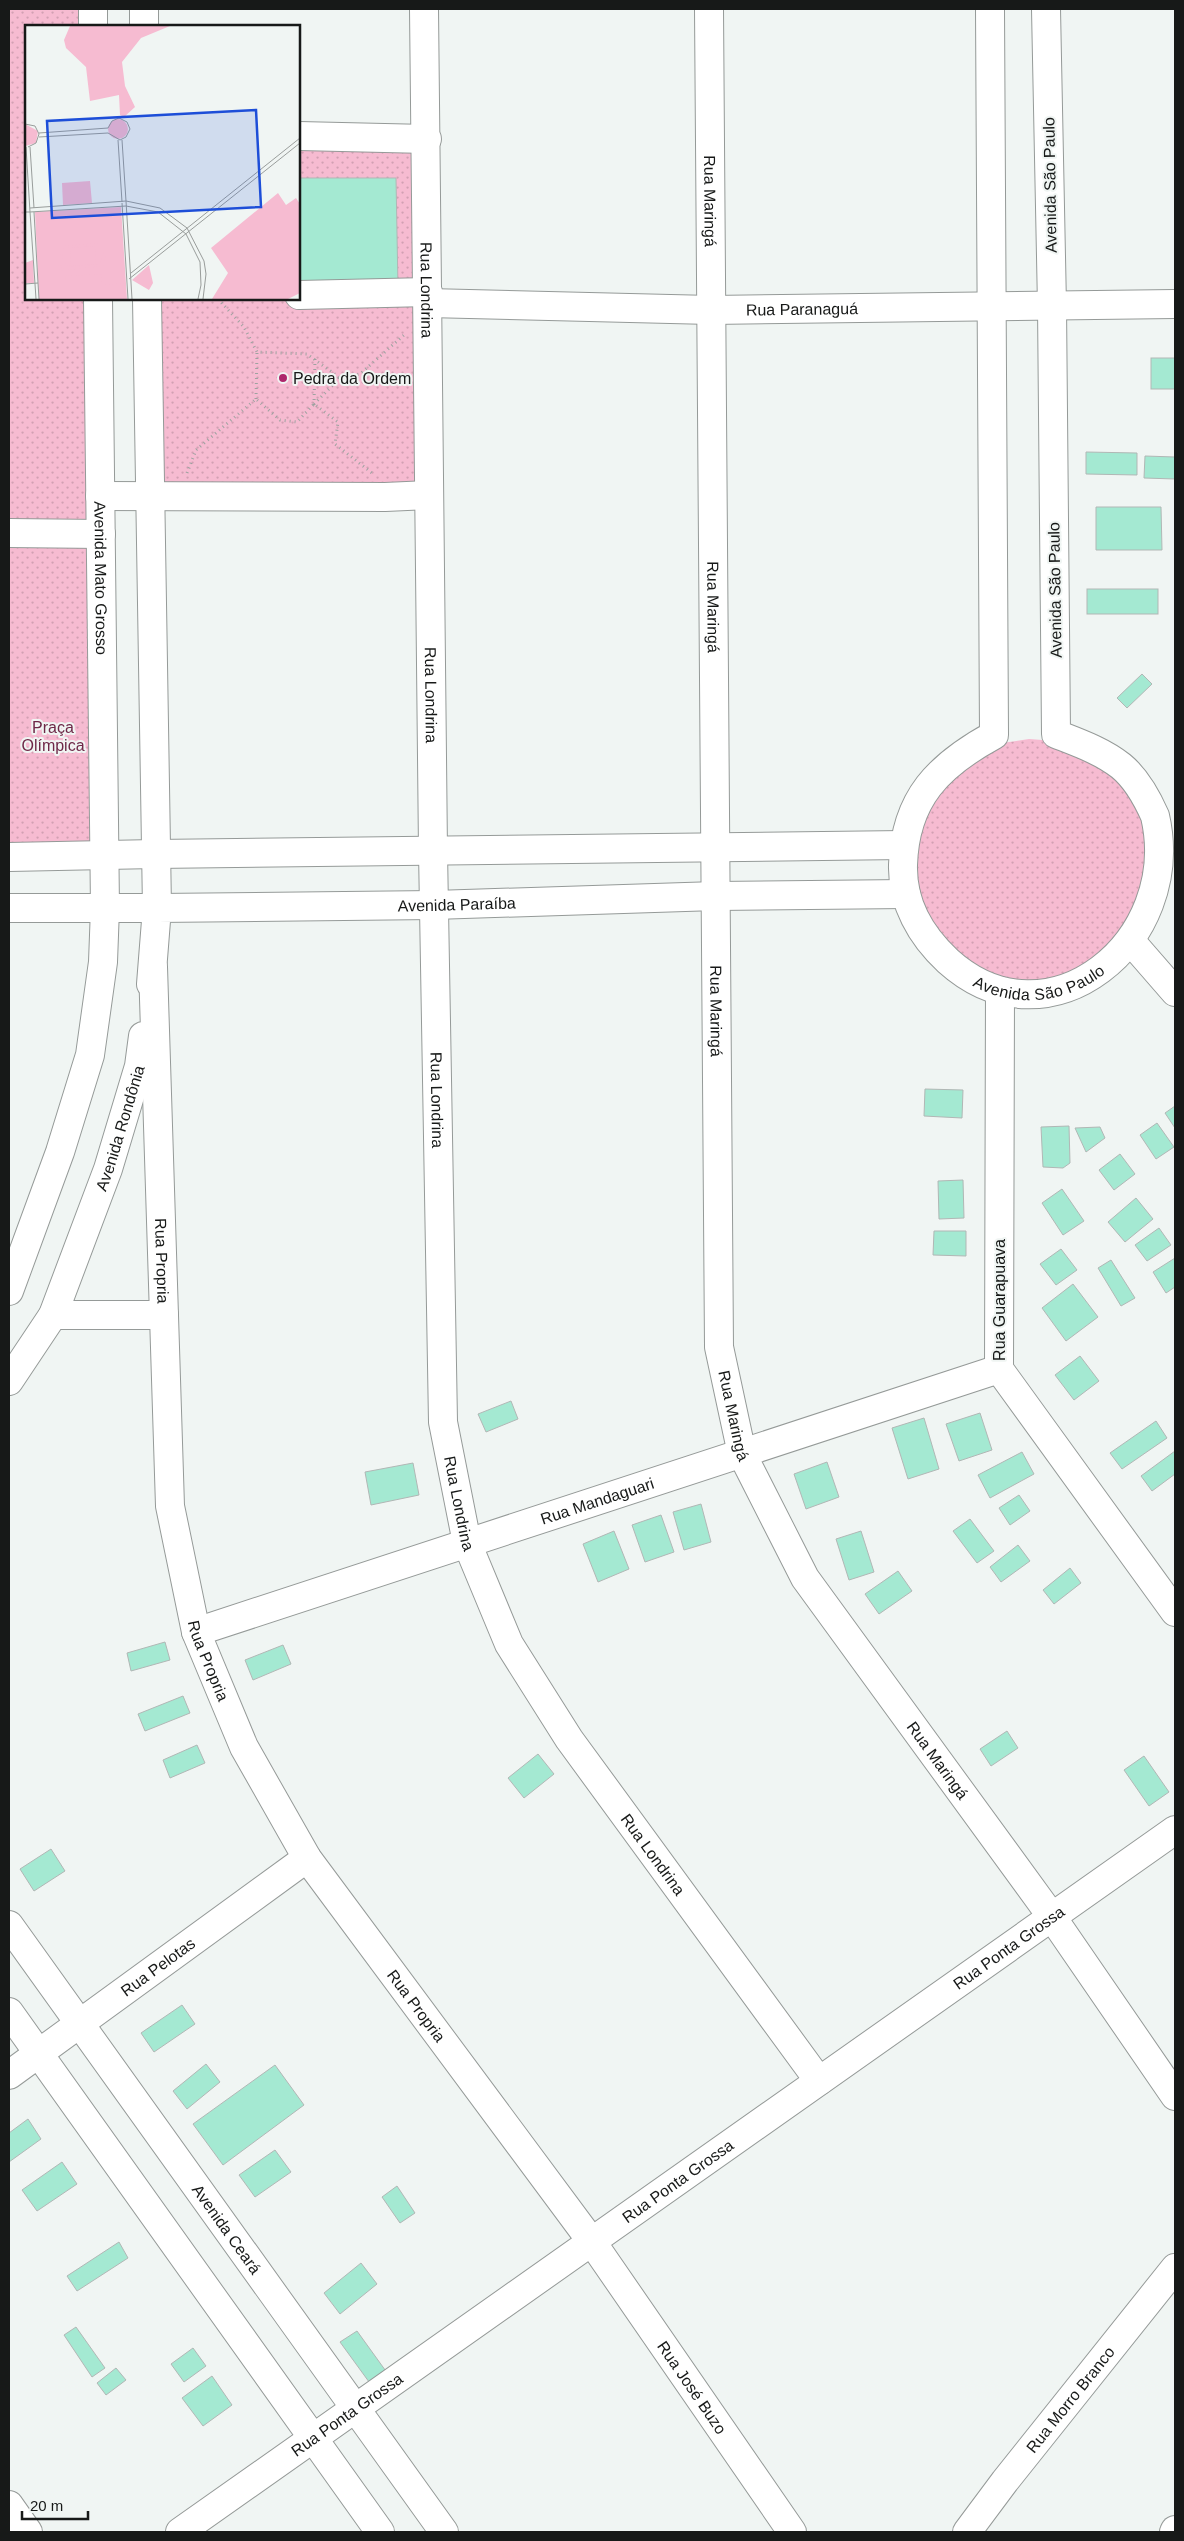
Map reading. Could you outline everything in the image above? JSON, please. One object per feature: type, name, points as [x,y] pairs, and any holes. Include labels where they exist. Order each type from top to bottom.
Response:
[{"type":"street","points":[[93,9],[93,25]]},
{"type":"street","points":[[144,9],[144,25]]},
{"type":"street","name":"Rua Londrina","points":[[424,9],[427,139],[433,851],[442,1422],[467,1543],[509,1644],[569,1739],[819,2081]]},
{"type":"street","name":"Rua Maringá","points":[[709,9],[719,1347],[742,1454],[805,1578],[1052,1917],[1175,2096]]},
{"type":"street","name":"Avenida São Paulo","points":[[990,9],[994,735],[963,753],[934,777],[914,809],[904,845],[903,875],[906,894],[912,912],[930,945],[964,975],[1000,991],[1025,995],[1051,994],[1073,989],[1094,980],[1114,968],[1135,946],[1154,914],[1170,870],[1150,803],[1138,784],[1122,766],[1103,754],[1056,734],[1052,306],[1046,9]]},
{"type":"street","points":[[300,136],[427,139]]},
{"type":"street","name":"Rua Paranaguá","points":[[300,295],[428,303],[711,310],[1175,304]]},
{"type":"street","name":"Avenida Mato Grosso","points":[[98,300],[105,856]]},
{"type":"street","points":[[147,300],[156,854]]},
{"type":"street","points":[[100,496],[385,497],[430,495]]},
{"type":"street","points":[[9,533],[101,534]]},
{"type":"street","points":[[9,857],[904,845]]},
{"type":"street","name":"Avenida Rondônia","points":[[9,1381],[53,1315],[108,1169],[139,1066],[153,967],[157,908],[156,854]]},
{"type":"street","points":[[9,1291],[60,1152],[90,1055],[103,962],[105,856]]},
{"type":"street","name":"Avenida Paraíba","points":[[9,908],[434,905],[716,896],[906,894]]},
{"type":"street","points":[[1135,946],[1175,992]]},
{"type":"street","name":"Rua Propria","points":[[153,967],[170,1506],[196,1632],[244,1747],[307,1858],[592,2242]]},
{"type":"street","name":"Rua Guarapuava","points":[[1000,991],[999,1369],[1175,1612]]},
{"type":"street","points":[[53,1315],[164,1315]]},
{"type":"street","name":"Rua Mandaguari","points":[[196,1632],[999,1369]]},
{"type":"street","name":"Rua Ponta Grossa","points":[[180,2532],[1175,1830]]},
{"type":"street","name":"Rua Pelotas","points":[[9,2075],[307,1858]]},
{"type":"street","name":"Avenida Ceará","points":[[9,1925],[444,2532]]},
{"type":"street","points":[[9,2012],[380,2532]]},
{"type":"street","name":"Rua José Buzo","points":[[592,2242],[792,2532]]},
{"type":"street","name":"Rua Morro Branco","points":[[967,2532],[1005,2481],[1175,2268]]},
{"type":"street","points":[[9,2505],[28,2532]]},
{"type":"path","points":[[178,497],[196,450],[256,399],[257,352],[244,327],[219,300]]},
{"type":"path","points":[[256,399],[280,420],[297,422],[340,378],[360,374],[428,303]]},
{"type":"path","points":[[257,352],[307,354],[340,378]]},
{"type":"path","points":[[314,404],[316,359]]},
{"type":"path","points":[[314,404],[338,422],[335,444],[370,470],[385,497]]},
{"type":"green space","name":"Praça Olímpica","points":[[9,9],[85,9],[85,25],[25,25],[25,300],[91,300],[98,842],[9,845]]},
{"type":"green space","points":[[300,143],[421,144],[422,483],[156,491],[155,300],[300,300]]},
{"type":"green space","points":[[1029,739],[1056,741],[1127,781],[1158,851],[1158,874],[1101,970],[1013,988],[936,942],[909,866],[934,788],[1002,743]]},
{"type":"building","points":[[300,178],[396,178],[398,288],[300,290]]},
{"type":"building","points":[[1151,358],[1175,358],[1175,389],[1151,389]]},
{"type":"building","points":[[1086,452],[1137,453],[1137,475],[1086,474]]},
{"type":"building","points":[[1145,456],[1175,457],[1175,479],[1144,478]]},
{"type":"building","points":[[1096,507],[1161,507],[1162,550],[1096,550]]},
{"type":"building","points":[[1087,589],[1158,589],[1158,614],[1087,614]]},
{"type":"building","points":[[1142,674],[1152,684],[1127,708],[1117,698]]},
{"type":"building","points":[[925,1089],[963,1090],[962,1118],[924,1116]]},
{"type":"building","points":[[1175,1106],[1175,1128],[1165,1113]]},
{"type":"building","points":[[1157,1123],[1174,1147],[1156,1159],[1140,1135]]},
{"type":"building","points":[[1069,1126],[1070,1163],[1063,1168],[1043,1167],[1041,1127]]},
{"type":"building","points":[[1100,1127],[1105,1138],[1086,1152],[1075,1128]]},
{"type":"building","points":[[1120,1154],[1135,1174],[1114,1190],[1099,1170]]},
{"type":"building","points":[[963,1180],[964,1218],[939,1219],[938,1181]]},
{"type":"building","points":[[1062,1189],[1084,1221],[1063,1235],[1042,1203]]},
{"type":"building","points":[[1136,1198],[1153,1219],[1125,1242],[1108,1222]]},
{"type":"building","points":[[1159,1228],[1171,1245],[1147,1261],[1135,1245]]},
{"type":"building","points":[[934,1231],[966,1231],[966,1256],[933,1255]]},
{"type":"building","points":[[1061,1249],[1077,1270],[1056,1285],[1040,1264]]},
{"type":"building","points":[[1175,1258],[1175,1287],[1166,1293],[1153,1272]]},
{"type":"building","points":[[1111,1260],[1135,1298],[1121,1306],[1098,1268]]},
{"type":"building","points":[[1073,1284],[1098,1317],[1066,1341],[1042,1308]]},
{"type":"building","points":[[1080,1356],[1099,1381],[1074,1400],[1055,1375]]},
{"type":"building","points":[[511,1401],[518,1419],[486,1432],[478,1414]]},
{"type":"building","points":[[980,1413],[992,1450],[959,1461],[946,1424]]},
{"type":"building","points":[[924,1418],[939,1469],[908,1479],[892,1428]]},
{"type":"building","points":[[1156,1421],[1167,1438],[1122,1469],[1110,1453]]},
{"type":"building","points":[[1175,1451],[1175,1474],[1152,1491],[1141,1476]]},
{"type":"building","points":[[1022,1452],[1034,1474],[990,1498],[978,1475]]},
{"type":"building","points":[[827,1462],[839,1497],[806,1509],[794,1474]]},
{"type":"building","points":[[413,1463],[419,1495],[371,1505],[365,1472]]},
{"type":"building","points":[[1019,1495],[1030,1511],[1010,1525],[999,1508]]},
{"type":"building","points":[[701,1504],[711,1542],[684,1550],[673,1512]]},
{"type":"building","points":[[661,1515],[674,1552],[645,1562],[632,1525]]},
{"type":"building","points":[[970,1519],[994,1551],[977,1563],[953,1531]]},
{"type":"building","points":[[614,1531],[629,1569],[598,1582],[583,1544]]},
{"type":"building","points":[[861,1531],[874,1572],[849,1580],[836,1539]]},
{"type":"building","points":[[1018,1545],[1030,1561],[1001,1582],[990,1567]]},
{"type":"building","points":[[1070,1568],[1081,1583],[1054,1604],[1043,1590]]},
{"type":"building","points":[[898,1571],[912,1591],[879,1614],[865,1594]]},
{"type":"building","points":[[165,1642],[170,1660],[131,1671],[127,1653]]},
{"type":"building","points":[[283,1645],[291,1664],[253,1680],[245,1660]]},
{"type":"building","points":[[183,1696],[190,1713],[145,1731],[138,1714]]},
{"type":"building","points":[[1007,1731],[1018,1748],[991,1766],[980,1749]]},
{"type":"building","points":[[197,1745],[205,1763],[170,1778],[163,1760]]},
{"type":"building","points":[[538,1754],[554,1774],[524,1798],[508,1778]]},
{"type":"building","points":[[1144,1756],[1169,1792],[1149,1806],[1124,1770]]},
{"type":"building","points":[[51,1849],[65,1871],[34,1891],[20,1869]]},
{"type":"building","points":[[182,2005],[195,2024],[154,2052],[141,2033]]},
{"type":"building","points":[[206,2064],[220,2082],[187,2109],[173,2091]]},
{"type":"building","points":[[275,2065],[304,2105],[223,2165],[193,2124]]},
{"type":"building","points":[[28,2119],[41,2139],[9,2162],[9,2133]]},
{"type":"building","points":[[275,2150],[291,2172],[255,2197],[239,2175]]},
{"type":"building","points":[[62,2162],[77,2184],[37,2211],[22,2190]]},
{"type":"building","points":[[397,2186],[415,2213],[400,2223],[382,2197]]},
{"type":"building","points":[[119,2242],[128,2258],[77,2291],[67,2276]]},
{"type":"building","points":[[361,2263],[377,2284],[340,2314],[324,2293]]},
{"type":"building","points":[[76,2327],[105,2368],[92,2377],[64,2335]]},
{"type":"building","points":[[357,2331],[388,2374],[372,2386],[340,2342]]},
{"type":"building","points":[[193,2348],[206,2366],[184,2382],[171,2364]]},
{"type":"building","points":[[116,2368],[126,2380],[106,2395],[97,2383]]},
{"type":"building","points":[[212,2376],[232,2405],[203,2426],[182,2398]]},
{"type":"place","name":"Pedra da Ordem","points":[[283,378]]}]
